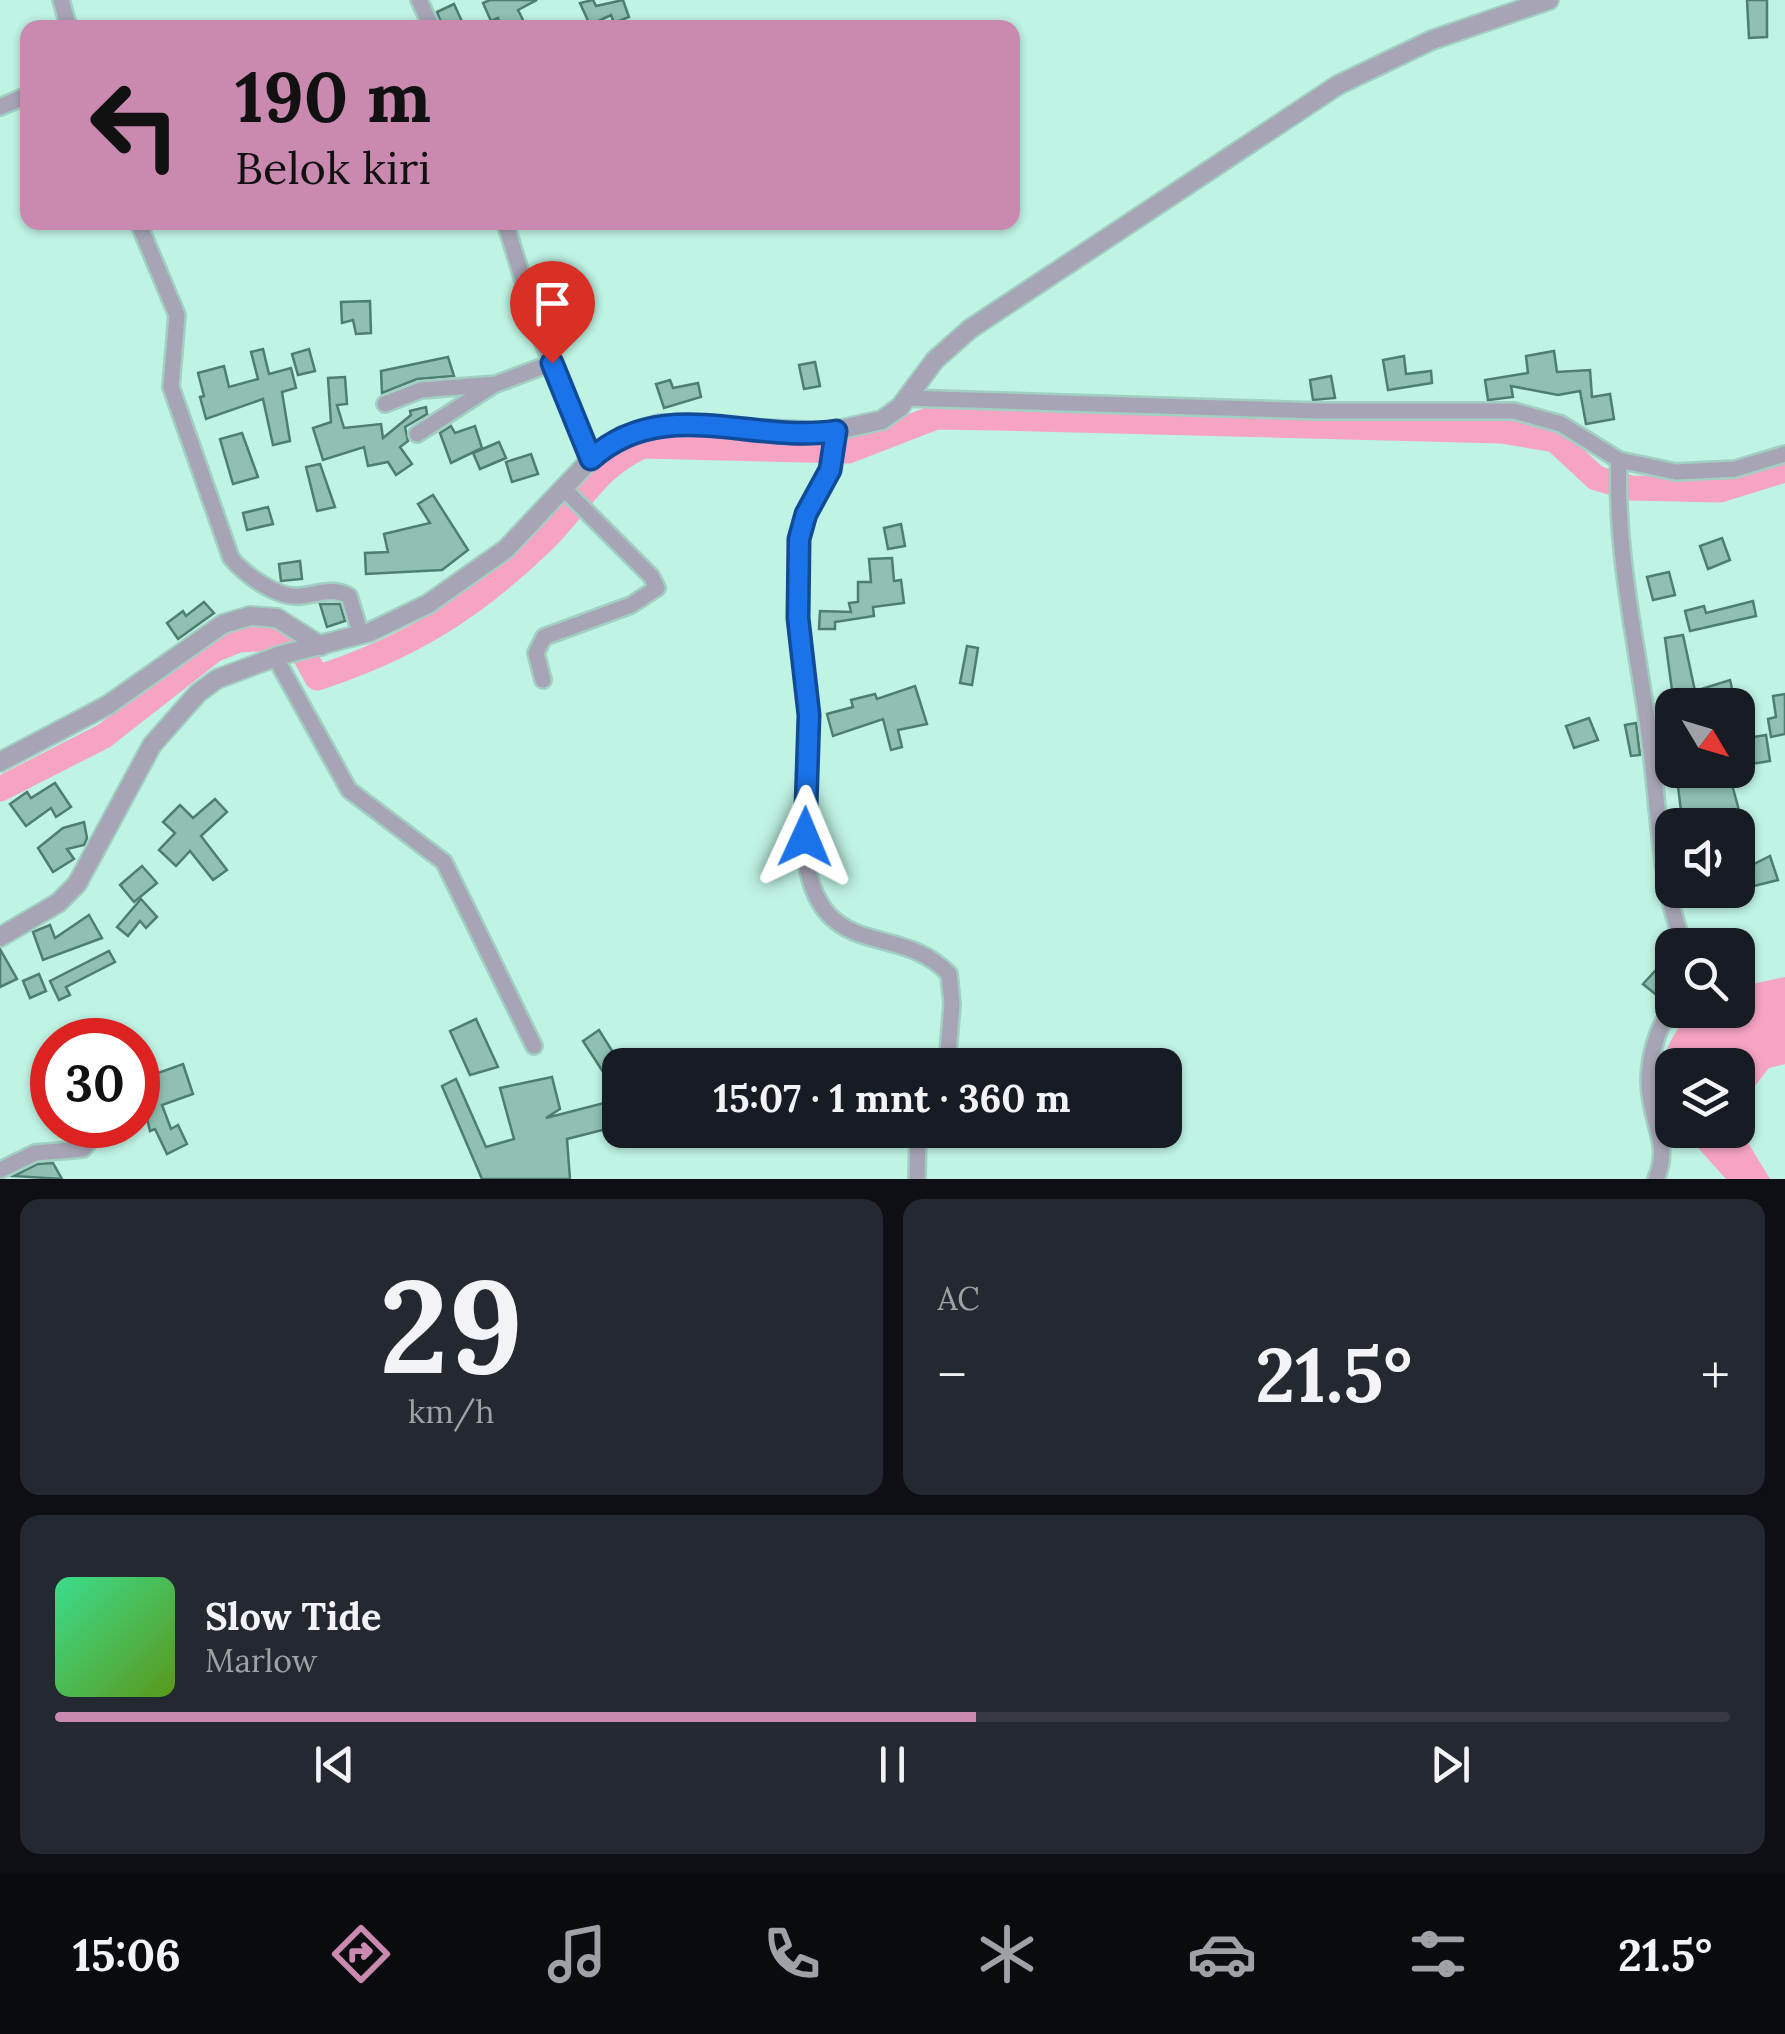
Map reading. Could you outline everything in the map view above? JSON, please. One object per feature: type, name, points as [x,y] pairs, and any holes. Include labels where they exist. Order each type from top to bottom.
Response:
[{"type":"street","points":[[0,936],[58,903],[78,884],[152,745],[198,693],[217,678],[284,654],[360,635],[404,617],[506,548],[566,491],[591,459],[622,436],[659,424],[835,441],[882,420],[907,398],[935,360],[970,330],[1278,124],[1390,59],[1512,7],[1549,0]]},
{"type":"street","points":[[141,230],[178,315],[171,386],[231,558],[248,574],[292,596],[330,591],[350,596],[360,635]]},
{"type":"street","points":[[508,230],[552,363],[591,459]]},
{"type":"street","points":[[417,434],[496,384],[552,363]]},
{"type":"street","points":[[385,404],[421,390],[496,384]]},
{"type":"street","points":[[907,398],[1320,411],[1514,411],[1534,413],[1561,424],[1619,466],[1676,472],[1736,469],[1785,454]]},
{"type":"street","points":[[835,441],[830,470],[802,523],[798,564],[809,715],[805,837],[811,882],[818,900],[841,926],[923,951],[949,974],[952,1004],[948,1048]]},
{"type":"street","points":[[1619,466],[1618,496],[1658,810],[1681,928]]},
{"type":"street","points":[[543,680],[536,653],[544,637],[631,605],[657,588],[651,576],[566,491]]},
{"type":"street","points":[[0,762],[108,705],[223,624],[250,616],[277,618],[322,646]]},
{"type":"street","points":[[284,654],[349,790],[444,862],[534,1046]]},
{"type":"street","points":[[1656,1179],[1664,1151],[1650,1095],[1654,1049],[1663,1028]]},
{"type":"street","points":[[0,1170],[35,1153],[84,1148]]},
{"type":"street","points":[[918,1148],[918,1179]]},
{"type":"shaded area","points":[[1785,977],[1785,1064],[1769,1068],[1755,1086],[1755,1048],[1668,1048],[1679,1028],[1755,1028],[1755,983]]},
{"type":"shaded area","points":[[1698,1148],[1751,1148],[1770,1179],[1726,1179]]},
{"type":"building","points":[[537,0],[518,10],[523,20],[491,20],[483,3]]},
{"type":"building","points":[[593,0],[596,6],[623,0],[629,17],[613,20],[611,15],[588,20],[580,3]]},
{"type":"building","points":[[1747,0],[1767,0],[1767,37],[1749,38]]},
{"type":"building","points":[[454,4],[461,20],[440,20],[437,12]]},
{"type":"building","points":[[370,301],[371,333],[356,334],[353,320],[342,323],[341,302]]},
{"type":"building","points":[[263,349],[269,374],[291,368],[296,388],[282,392],[290,441],[273,445],[263,399],[206,419],[200,397],[204,396],[198,373],[224,366],[229,387],[258,379],[251,352]]},
{"type":"building","points":[[309,349],[315,371],[298,375],[292,354]]},
{"type":"building","points":[[1554,351],[1557,372],[1590,370],[1592,397],[1610,394],[1614,419],[1586,424],[1580,391],[1558,395],[1511,386],[1513,397],[1488,400],[1485,380],[1528,373],[1526,356]]},
{"type":"building","points":[[1404,356],[1406,374],[1431,371],[1432,383],[1388,390],[1383,360]]},
{"type":"building","points":[[448,357],[454,376],[417,379],[382,393],[381,371]]},
{"type":"building","points":[[815,362],[820,386],[804,389],[799,365]]},
{"type":"building","points":[[1331,376],[1335,398],[1313,400],[1310,380]]},
{"type":"building","points":[[345,377],[347,404],[337,405],[344,428],[381,424],[383,438],[411,415],[410,411],[426,407],[427,414],[405,427],[408,441],[400,447],[412,464],[396,475],[388,462],[368,466],[364,447],[323,460],[313,428],[331,422],[328,378]]},
{"type":"building","points":[[670,380],[673,388],[698,383],[701,397],[664,408],[656,384]]},
{"type":"building","points":[[451,426],[455,433],[475,426],[482,448],[451,463],[440,433]]},
{"type":"building","points":[[242,433],[258,477],[233,484],[220,439]]},
{"type":"building","points":[[499,442],[506,458],[480,469],[473,453]]},
{"type":"building","points":[[531,454],[538,474],[512,482],[506,462]]},
{"type":"building","points":[[320,464],[335,507],[317,511],[306,467]]},
{"type":"building","points":[[433,495],[468,550],[442,570],[366,574],[365,553],[388,552],[384,534],[430,523],[418,504]]},
{"type":"building","points":[[268,507],[273,524],[247,530],[243,513]]},
{"type":"building","points":[[901,524],[905,546],[888,549],[884,528]]},
{"type":"building","points":[[1722,538],[1730,560],[1708,569],[1700,546]]},
{"type":"building","points":[[892,558],[894,581],[901,580],[904,603],[873,607],[874,616],[835,622],[835,629],[819,629],[820,611],[851,612],[849,603],[858,602],[858,582],[871,582],[869,559]]},
{"type":"building","points":[[300,561],[302,579],[281,581],[279,564]]},
{"type":"building","points":[[1669,572],[1675,595],[1653,600],[1647,577]]},
{"type":"building","points":[[1753,601],[1756,616],[1690,631],[1685,611],[1704,606],[1706,613]]},
{"type":"building","points":[[204,602],[214,613],[178,639],[167,623],[183,611],[186,616]]},
{"type":"building","points":[[320,604],[340,604],[345,621],[327,627]]},
{"type":"building","points":[[1683,635],[1694,688],[1672,688],[1665,638]]},
{"type":"building","points":[[967,646],[978,648],[972,685],[960,683]]},
{"type":"building","points":[[1730,680],[1732,688],[1705,688]]},
{"type":"building","points":[[915,686],[927,724],[898,730],[902,747],[891,750],[883,719],[833,736],[827,714],[853,707],[851,700],[875,694],[877,699]]},
{"type":"building","points":[[1785,694],[1785,734],[1771,737],[1768,719],[1776,717],[1773,696]]},
{"type":"building","points":[[1589,718],[1598,740],[1574,748],[1566,726]]},
{"type":"building","points":[[1636,723],[1640,755],[1631,756],[1625,725]]},
{"type":"building","points":[[1766,735],[1770,761],[1755,763],[1755,737]]},
{"type":"building","points":[[55,783],[71,807],[56,817],[51,808],[26,826],[10,804],[27,792],[31,798]]},
{"type":"building","points":[[1678,788],[1733,788],[1738,808],[1681,808]]},
{"type":"building","points":[[215,799],[227,812],[201,836],[227,870],[213,880],[190,851],[176,866],[159,850],[175,833],[163,822],[180,805],[193,818]]},
{"type":"building","points":[[84,822],[84,845],[67,849],[74,859],[53,872],[38,848],[63,828]]},
{"type":"building","points":[[1770,856],[1778,880],[1755,886],[1755,864]]},
{"type":"building","points":[[142,866],[157,883],[134,902],[120,885]]},
{"type":"building","points":[[141,899],[157,917],[146,928],[140,921],[128,936],[117,927]]},
{"type":"building","points":[[89,915],[102,938],[43,960],[33,932],[50,925],[55,938]]},
{"type":"building","points":[[0,949],[17,979],[0,987]]},
{"type":"building","points":[[109,951],[115,962],[66,987],[70,995],[59,1000],[50,981]]},
{"type":"building","points":[[1655,971],[1655,994],[1643,984]]},
{"type":"building","points":[[39,974],[46,991],[30,998],[23,981]]},
{"type":"building","points":[[476,1019],[498,1067],[470,1075],[450,1031]]},
{"type":"building","points":[[599,1030],[610,1048],[602,1048],[602,1070],[583,1041]]},
{"type":"building","points":[[183,1064],[193,1094],[162,1105],[171,1129],[178,1125],[187,1144],[167,1154],[160,1139],[160,1072]]},
{"type":"building","points":[[552,1077],[560,1109],[546,1118],[602,1104],[602,1130],[567,1139],[570,1179],[482,1179],[442,1086],[456,1079],[486,1147],[514,1139],[500,1088]]},
{"type":"building","points":[[53,1163],[62,1179],[14,1176],[38,1164]]},
{"type":"waterway","points":[[0,789],[104,736],[214,650],[239,640],[295,637],[317,678],[411,639],[492,586],[544,540],[600,476],[643,446],[848,451],[936,417],[998,418],[1501,431],[1555,440],[1596,478],[1631,488],[1720,490],[1785,470]]},
{"type":"route","points":[[552,363],[591,459],[610,442],[659,424],[836,431],[830,470],[806,514],[799,539],[798,618],[809,715],[805,837]]}]
